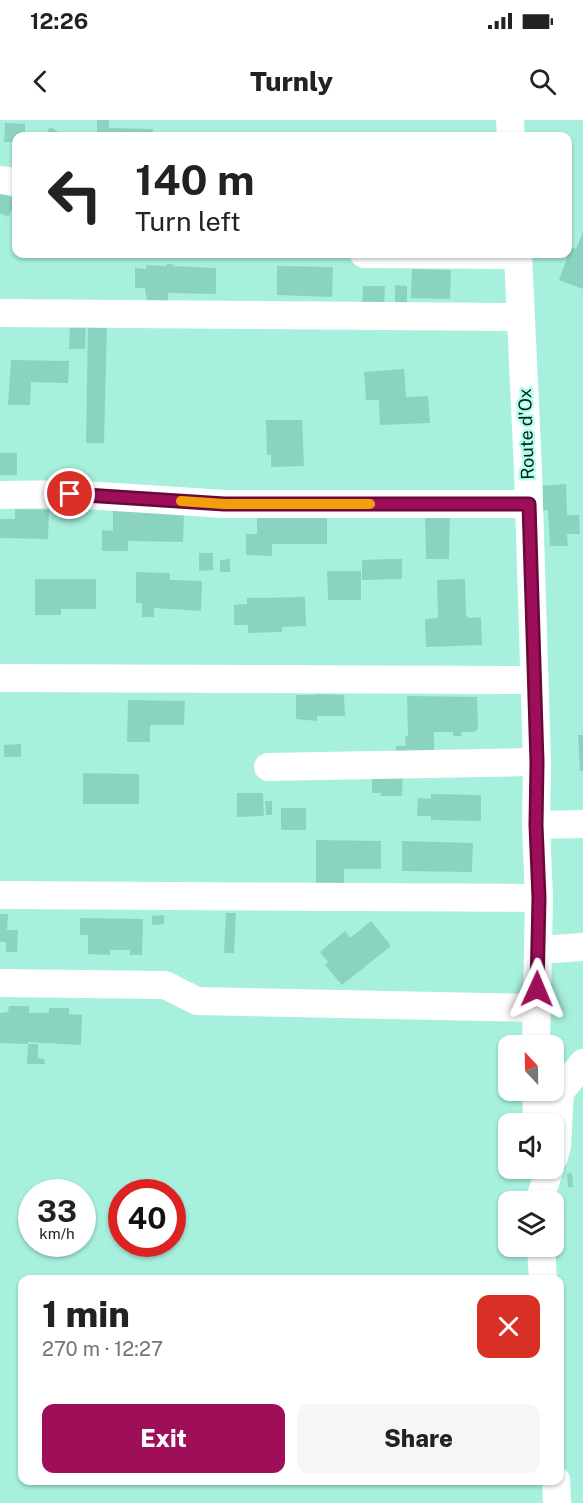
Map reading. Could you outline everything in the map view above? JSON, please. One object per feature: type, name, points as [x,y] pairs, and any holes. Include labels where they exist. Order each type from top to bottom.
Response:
[{"type":"street","name":"Route d'Ox","points":[[518,258],[537,762],[536,825],[539,898],[536,1035]]},
{"type":"street","points":[[0,313],[521,317]]},
{"type":"street","points":[[0,495],[70,494],[224,504],[529,504]]},
{"type":"street","points":[[0,678],[534,680]]},
{"type":"street","points":[[268,767],[537,762]]},
{"type":"street","points":[[536,825],[583,824]]},
{"type":"street","points":[[0,895],[539,898]]},
{"type":"street","points":[[538,950],[583,947]]},
{"type":"street","points":[[0,983],[165,986],[197,1001],[537,1008]]},
{"type":"street","points":[[559,1113],[560,1092],[583,1063]]},
{"type":"street","points":[[542,1257],[543,1275]]},
{"type":"street","points":[[556,1485],[557,1503]]},
{"type":"building","points":[[97,120],[109,120],[109,128],[153,129],[153,132],[97,132]]},
{"type":"building","points":[[5,123],[25,124],[25,132],[12,132],[12,142],[4,142]]},
{"type":"building","points":[[50,127],[59,132],[47,132]]},
{"type":"building","points":[[0,191],[12,198],[12,208],[8,217],[0,213]]},
{"type":"building","points":[[583,232],[583,289],[559,280],[567,258],[572,258],[572,247],[576,249]]},
{"type":"building","points":[[167,264],[216,268],[216,294],[168,293],[168,304],[147,303],[145,288],[135,288],[135,268],[146,269],[146,265],[167,266]]},
{"type":"building","points":[[277,266],[333,267],[332,297],[277,295]]},
{"type":"building","points":[[412,269],[451,270],[450,299],[411,298]]},
{"type":"building","points":[[395,285],[407,286],[407,308],[395,308]]},
{"type":"building","points":[[363,286],[385,286],[384,308],[362,307]]},
{"type":"building","points":[[70,322],[86,322],[85,349],[69,349]]},
{"type":"building","points":[[88,322],[107,323],[104,443],[86,443]]},
{"type":"building","points":[[11,360],[69,361],[68,383],[31,382],[30,405],[8,405]]},
{"type":"building","points":[[404,369],[406,397],[428,396],[430,423],[380,425],[379,400],[366,400],[364,372]]},
{"type":"building","points":[[266,420],[302,420],[304,466],[271,467],[271,455],[267,455]]},
{"type":"building","points":[[0,453],[17,453],[17,475],[0,475]]},
{"type":"building","points":[[566,484],[567,515],[579,515],[580,534],[567,534],[568,546],[550,546],[548,510],[537,511],[536,486]]},
{"type":"building","points":[[425,508],[450,509],[449,559],[426,559]]},
{"type":"building","points":[[15,509],[49,510],[48,539],[0,538],[0,519],[15,519]]},
{"type":"building","points":[[113,511],[184,513],[183,542],[128,541],[128,551],[102,551],[102,530],[113,531]]},
{"type":"building","points":[[257,515],[327,515],[327,544],[272,544],[272,556],[246,555],[246,534],[257,534]]},
{"type":"building","points":[[199,553],[213,553],[213,570],[199,571]]},
{"type":"building","points":[[230,559],[230,572],[220,572],[220,560]]},
{"type":"building","points":[[402,559],[402,579],[362,580],[362,560]]},
{"type":"building","points":[[327,571],[361,571],[361,600],[328,600]]},
{"type":"building","points":[[136,572],[170,573],[170,580],[202,581],[201,611],[154,608],[154,617],[142,617],[142,603],[136,603]]},
{"type":"building","points":[[35,579],[96,579],[96,609],[61,609],[61,615],[35,615]]},
{"type":"building","points":[[465,579],[466,615],[469,618],[481,617],[482,645],[426,647],[425,619],[438,618],[437,580]]},
{"type":"building","points":[[305,597],[306,626],[282,627],[282,632],[248,633],[248,625],[234,625],[234,605],[247,604],[247,598]]},
{"type":"building","points":[[296,695],[344,695],[345,716],[317,716],[317,721],[296,719]]},
{"type":"building","points":[[407,696],[477,697],[478,729],[474,732],[461,732],[462,736],[453,736],[453,732],[434,732],[434,751],[396,751],[396,746],[406,746],[405,737],[408,736]]},
{"type":"building","points":[[128,700],[185,701],[184,725],[150,725],[150,742],[127,742]]},
{"type":"building","points":[[578,735],[583,735],[583,771],[580,771]]},
{"type":"building","points":[[21,744],[21,757],[4,757],[4,745]]},
{"type":"building","points":[[403,772],[402,796],[381,796],[381,793],[372,793],[372,776]]},
{"type":"building","points":[[83,773],[139,774],[139,804],[83,804]]},
{"type":"building","points":[[237,793],[263,793],[264,816],[237,817]]},
{"type":"building","points":[[431,794],[481,795],[481,821],[431,820],[431,816],[417,816],[418,798],[431,799]]},
{"type":"building","points":[[265,801],[272,801],[272,815],[266,815]]},
{"type":"building","points":[[281,808],[306,808],[306,830],[281,830]]},
{"type":"building","points":[[316,840],[381,841],[381,869],[344,869],[344,887],[316,887]]},
{"type":"building","points":[[402,841],[473,843],[472,872],[402,871]]},
{"type":"building","points":[[226,913],[236,913],[234,953],[224,953]]},
{"type":"building","points":[[0,914],[8,914],[7,930],[18,930],[17,952],[6,952],[6,942],[0,942]]},
{"type":"building","points":[[164,915],[164,924],[152,925],[152,916]]},
{"type":"building","points":[[80,918],[143,919],[142,955],[130,955],[130,950],[110,950],[110,955],[88,954],[88,935],[80,935]]},
{"type":"building","points":[[371,921],[391,946],[342,985],[325,965],[328,962],[320,952],[345,931],[350,938]]},
{"type":"building","points":[[9,1006],[29,1006],[29,1013],[49,1013],[49,1008],[69,1008],[69,1014],[82,1015],[81,1045],[0,1043],[0,1013],[8,1012]]},
{"type":"building","points":[[28,1044],[38,1044],[38,1058],[44,1059],[45,1064],[27,1064]]},
{"type":"building","points":[[572,1173],[573,1187],[568,1187],[567,1174]]},
{"type":"slow traffic","points":[[181,501],[224,504],[370,504]]},
{"type":"route","points":[[70,494],[224,504],[529,504],[537,762],[536,825],[539,898],[537,989]]}]
